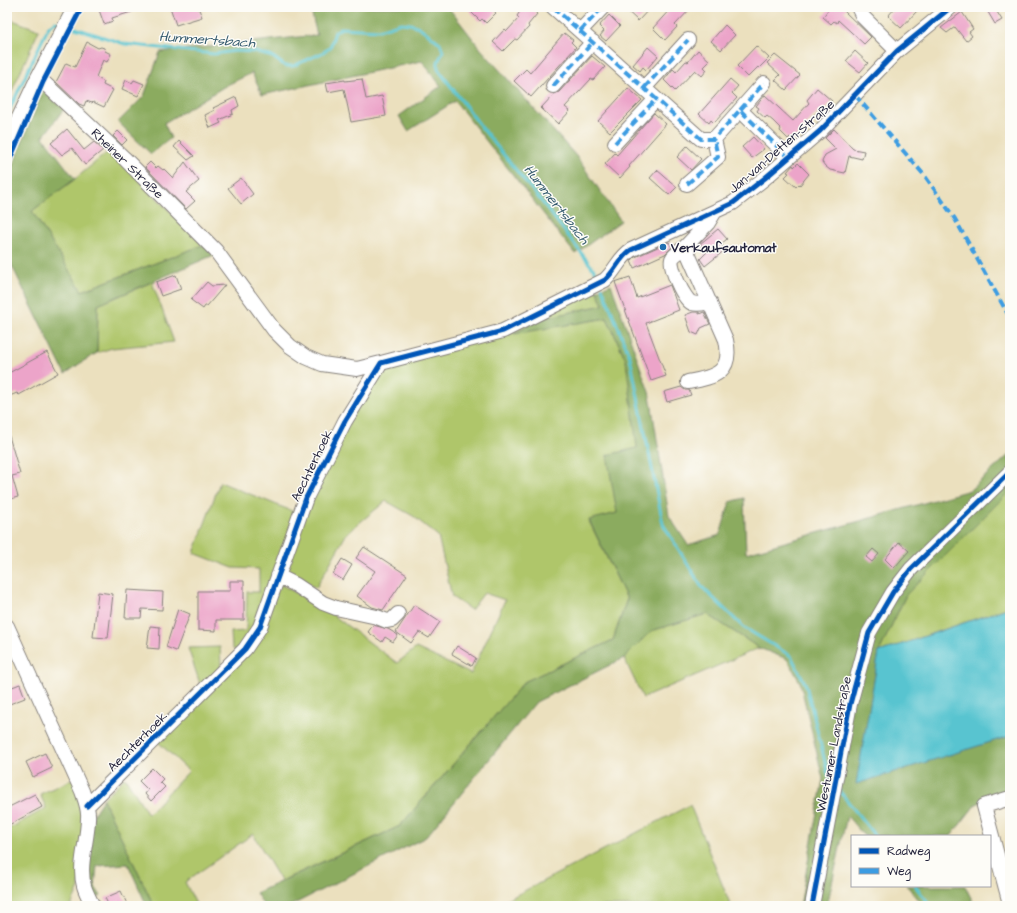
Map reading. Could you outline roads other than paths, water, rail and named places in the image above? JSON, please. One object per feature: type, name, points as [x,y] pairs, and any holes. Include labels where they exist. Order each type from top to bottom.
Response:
[{"type":"street","points":[[553,7],[701,139],[714,139],[764,83]]},
{"type":"street","points":[[580,31],[603,7]]},
{"type":"street","points":[[858,7],[863,17],[897,51]]},
{"type":"street","name":"Jan-van-Detten-Straße","points":[[381,363],[503,331],[600,283],[613,272],[623,255],[631,250],[733,203],[820,131],[897,51],[951,7]]},
{"type":"street","points":[[7,143],[38,77],[72,12]]},
{"type":"street","points":[[644,88],[688,40]]},
{"type":"street","points":[[553,86],[593,42]]},
{"type":"street","name":"Rheiner Straße","points":[[38,77],[124,158],[216,250],[274,330],[290,346],[306,357],[322,364],[357,369],[381,363]]},
{"type":"street","points":[[615,143],[656,99]]},
{"type":"street","points":[[740,110],[788,158]]},
{"type":"street","points":[[687,184],[718,157],[714,139]]},
{"type":"street","points":[[710,302],[698,304],[691,303],[685,297],[671,266],[671,260],[708,223],[716,211]]},
{"type":"street","points":[[687,224],[690,242],[710,302],[726,340],[728,350],[728,361],[722,370],[712,376],[688,382]]},
{"type":"street","name":"Aechterhoek","points":[[87,806],[245,649],[260,627],[306,498],[345,421],[381,363]]},
{"type":"street","name":"Westumer Landstraße","points":[[812,906],[850,704],[869,633],[892,592],[911,569],[1010,472]]},
{"type":"street","points":[[278,576],[296,585],[323,603],[336,608],[377,617],[387,621],[392,620],[398,614]]},
{"type":"street","points":[[7,626],[79,784],[87,806],[88,818],[82,872],[84,886],[93,906]]},
{"type":"street","points":[[1010,798],[984,806],[1009,900],[1010,899]]},
{"type":"water","points":[[1010,607],[1010,736],[856,784],[879,652]]},
{"type":"waterway","name":"Hummertsbach","points":[[7,115],[49,26],[55,22],[62,24]]},
{"type":"waterway","name":"Hummertsbach","points":[[69,26],[125,44],[214,54],[235,51],[255,52],[273,57],[285,66],[293,66],[330,48],[335,32],[341,28],[379,30],[401,23],[419,27],[440,43],[443,51],[438,62],[438,69],[482,128],[546,207],[595,271],[599,280]]},
{"type":"waterway","name":"Hummertsbach","points":[[602,287],[630,357],[663,524],[701,586],[743,627],[791,656],[806,685],[828,774],[831,779]]},
{"type":"waterway","name":"Hummertsbach","points":[[838,789],[874,835]]},
{"type":"waterway","name":"Hummertsbach","points":[[916,887],[931,906]]},
{"type":"place","name":"Verkaufsautomat","points":[[663,247]]}]
